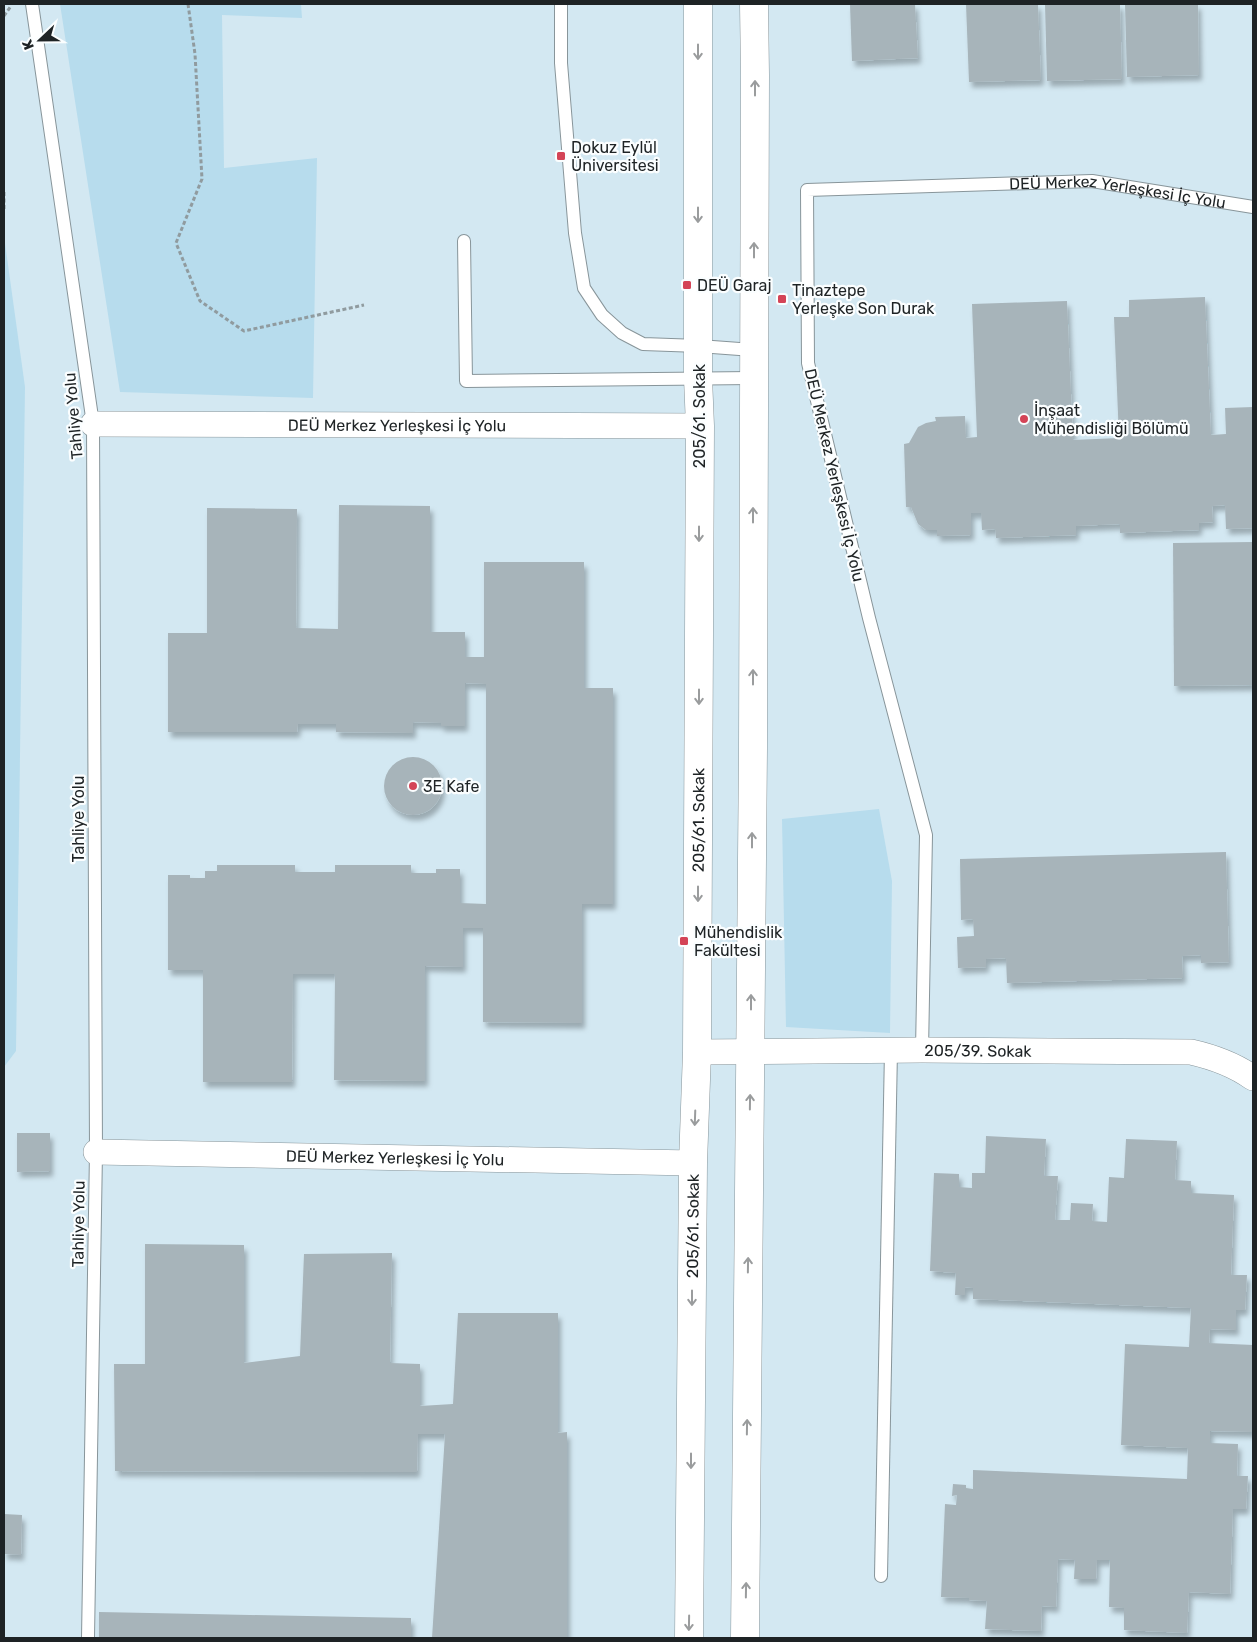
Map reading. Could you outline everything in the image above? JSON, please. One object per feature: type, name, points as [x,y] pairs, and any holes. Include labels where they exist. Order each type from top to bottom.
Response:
[{"type":"main road","name":"205/61. Sokak","points":[[688,1638],[696,1052],[700,426],[698,378],[698,4]]},
{"type":"main road","points":[[745,1638],[754,378],[754,4]]},
{"type":"street","name":"DEÜ Merkez Yerleşkesi İç Yolu","points":[[93,424],[700,426]]},
{"type":"street","name":"205/39. Sokak","points":[[696,1052],[922,1050],[1191,1052],[1208,1056],[1232,1066],[1253,1078]]},
{"type":"street","name":"DEÜ Merkez Yerleşkesi İç Yolu","points":[[96,1152],[693,1163]]},
{"type":"lane","name":"Tahliye Yolu","points":[[32,4],[93,424],[96,1152],[88,1638]]},
{"type":"lane","points":[[560,4],[562,63],[575,233],[584,288],[602,314],[622,334],[642,344],[753,350]]},
{"type":"lane","name":"DEÜ Merkez Yerleşkesi İç Yolu","points":[[922,1050],[926,835],[869,618],[808,363],[807,190],[1092,181],[1253,207]]},
{"type":"lane","points":[[464,241],[466,381],[754,378]]},
{"type":"lane","points":[[881,1576],[891,1050]]},
{"type":"path","points":[[4,16],[13,4]]},
{"type":"path","points":[[188,4],[196,54],[202,179],[176,243],[200,301],[244,331],[364,306]]},
{"type":"path","points":[[4,192],[4,211]]},
{"type":"shaded area","points":[[4,4],[1253,4],[1253,1638],[4,1638]]},
{"type":"shaded area","points":[[60,4],[301,4],[302,18],[222,15],[224,168],[317,158],[313,398],[120,392]]},
{"type":"shaded area","points":[[4,236],[25,387],[16,1051],[4,1067]]},
{"type":"shaded area","points":[[879,809],[892,881],[890,1033],[786,1027],[782,819]]},
{"type":"building","points":[[850,4],[915,4],[918,58],[852,61]]},
{"type":"building","points":[[966,4],[1038,4],[1041,80],[969,82]]},
{"type":"building","points":[[1045,4],[1120,4],[1122,79],[1047,81]]},
{"type":"building","points":[[1125,4],[1198,4],[1199,75],[1127,77]]},
{"type":"building","points":[[1205,297],[1211,435],[1226,434],[1225,408],[1253,407],[1253,528],[1226,529],[1225,505],[1212,506],[1213,522],[1199,523],[1199,530],[1120,533],[1120,524],[1076,526],[1076,535],[996,538],[995,529],[982,530],[981,513],[971,513],[971,535],[937,536],[937,530],[926,530],[918,524],[911,507],[906,507],[904,444],[909,443],[918,427],[936,421],[935,417],[965,416],[966,438],[977,437],[972,304],[1067,301],[1073,440],[1119,438],[1114,317],[1129,317],[1129,300]]},
{"type":"building","points":[[339,505],[430,506],[430,632],[465,632],[465,657],[484,657],[484,562],[584,562],[584,688],[613,688],[613,904],[582,904],[582,1023],[483,1022],[483,928],[463,928],[463,967],[425,966],[425,1081],[334,1080],[335,974],[293,974],[292,1082],[203,1082],[203,970],[168,970],[168,875],[190,875],[190,878],[205,878],[205,871],[217,871],[217,865],[295,865],[295,872],[335,872],[335,865],[411,865],[411,873],[436,873],[436,869],[460,869],[460,903],[486,904],[486,684],[465,683],[465,726],[441,726],[441,723],[413,722],[413,733],[336,732],[336,724],[298,724],[297,732],[168,732],[168,633],[207,633],[207,508],[297,509],[296,628],[338,629]]},
{"type":"building","points":[[1253,542],[1253,685],[1174,686],[1173,543]]},
{"type":"building","name":"3E Kafe","points":[[413,757],[429,762],[437,770],[442,786],[437,802],[429,810],[413,815],[397,810],[389,802],[384,786],[389,770],[397,762]]},
{"type":"building","points":[[1226,852],[1229,962],[1201,963],[1201,955],[1182,956],[1183,978],[1007,983],[1006,958],[986,959],[986,967],[958,968],[957,937],[974,936],[973,919],[961,920],[960,859]]},
{"type":"building","points":[[17,1133],[50,1133],[50,1171],[17,1172]]},
{"type":"building","points":[[986,1136],[1046,1139],[1044,1176],[1058,1176],[1055,1220],[1070,1220],[1071,1203],[1093,1204],[1092,1221],[1107,1222],[1109,1177],[1124,1178],[1126,1139],[1177,1141],[1175,1180],[1191,1181],[1191,1193],[1234,1195],[1231,1275],[1247,1275],[1245,1310],[1236,1310],[1236,1330],[1210,1329],[1209,1343],[1253,1345],[1253,1432],[1210,1431],[1210,1443],[1238,1444],[1237,1476],[1248,1476],[1246,1509],[1233,1509],[1230,1594],[1189,1592],[1187,1633],[1124,1630],[1124,1608],[1109,1607],[1110,1560],[1097,1560],[1096,1579],[1074,1579],[1075,1560],[1058,1559],[1056,1607],[1042,1606],[1041,1631],[985,1629],[987,1601],[941,1597],[945,1504],[956,1505],[957,1495],[952,1496],[953,1484],[966,1485],[966,1488],[973,1489],[973,1470],[1187,1479],[1188,1448],[1121,1445],[1125,1344],[1189,1347],[1191,1308],[973,1299],[973,1288],[965,1287],[965,1295],[955,1295],[956,1273],[930,1271],[934,1173],[959,1174],[959,1187],[972,1188],[972,1173],[985,1173]]},
{"type":"building","points":[[145,1244],[244,1245],[244,1363],[300,1356],[304,1254],[392,1253],[390,1363],[420,1364],[420,1406],[453,1404],[458,1313],[558,1313],[558,1433],[567,1432],[567,1638],[432,1638],[445,1434],[418,1434],[417,1472],[115,1471],[114,1364],[145,1364]]},
{"type":"building","points":[[4,1514],[22,1515],[21,1555],[4,1554]]},
{"type":"building","points":[[99,1612],[411,1618],[411,1638],[99,1638]]},
{"type":"place","name":"Dokuz Eylül Üniversitesi","points":[[561,156]]},
{"type":"place","name":"DEÜ Garaj","points":[[687,285]]},
{"type":"place","name":"Tinaztepe Yerleşke Son Durak","points":[[782,299]]},
{"type":"place","name":"İnşaat Mühendisliği Bölümü","points":[[1024,419]]},
{"type":"place","name":"3E Kafe","points":[[413,786]]},
{"type":"place","name":"Mühendislik Fakültesi","points":[[684,941]]}]
